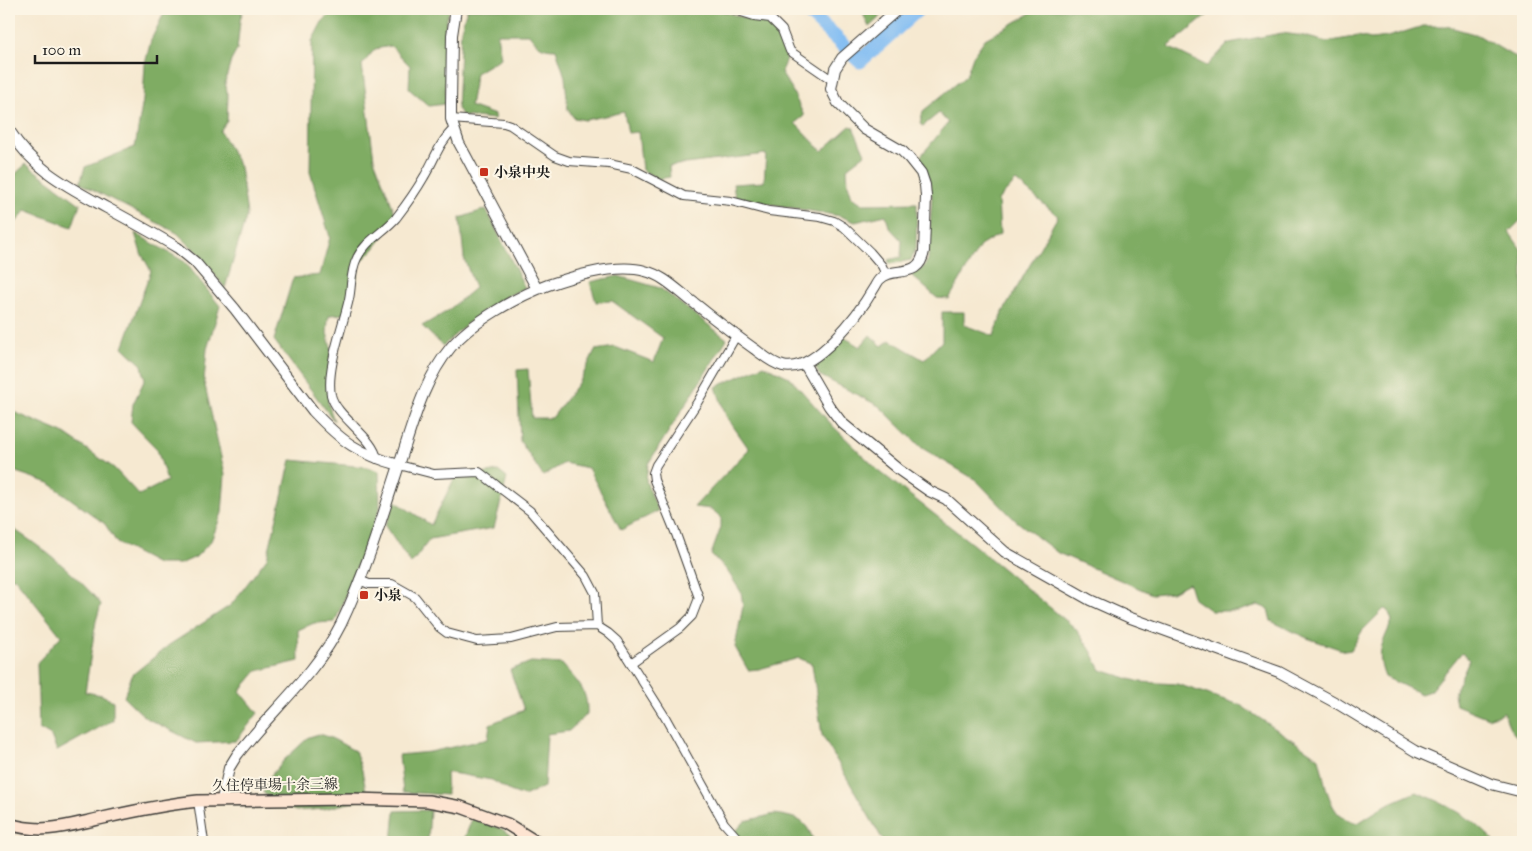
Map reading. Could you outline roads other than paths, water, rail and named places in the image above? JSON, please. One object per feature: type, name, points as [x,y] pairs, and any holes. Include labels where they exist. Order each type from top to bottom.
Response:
[{"type":"main road","name":"久住停車場十余三線","points":[[10,825],[41,829],[62,828],[167,805],[198,801],[428,800],[461,807],[508,824],[536,842]]},
{"type":"street","points":[[456,9],[452,35],[451,119],[454,130],[459,143],[537,289]]},
{"type":"street","points":[[732,9],[754,16],[770,18],[782,30],[790,50],[832,80]]},
{"type":"street","points":[[222,800],[229,768],[236,755],[328,648],[348,608],[359,580],[379,526],[416,412],[428,383],[451,347],[482,321],[528,292],[537,289],[587,275],[625,268],[643,270],[662,278],[736,336],[774,363],[784,367],[804,363],[838,336],[866,303],[879,280],[886,275],[914,268],[923,259],[926,196],[923,178],[906,154],[864,129],[838,103],[831,89],[835,69],[842,58],[898,9]]},
{"type":"street","points":[[451,119],[504,123],[555,156],[569,161],[608,164],[632,169],[684,196],[731,201],[769,211],[794,213],[834,221],[844,227],[870,252],[882,266],[886,275]]},
{"type":"street","points":[[9,130],[26,154],[46,173],[178,248],[195,262],[235,309],[313,411],[326,426],[350,446],[377,459],[434,474],[479,472],[530,511],[586,576],[595,592],[597,626]]},
{"type":"street","points":[[377,459],[376,454],[366,441],[334,404],[331,394],[331,374],[337,343],[350,296],[351,273],[357,257],[394,220],[424,177],[445,137],[454,130]]},
{"type":"street","points":[[631,662],[680,628],[695,611],[699,598],[693,578],[654,480],[653,473],[656,465],[697,403],[736,336]]},
{"type":"street","points":[[804,363],[828,406],[842,423],[899,470],[929,491],[946,499],[1005,552],[1090,600],[1128,617],[1279,672],[1338,704],[1415,751],[1491,784],[1523,792]]},
{"type":"street","points":[[359,580],[369,584],[392,584],[398,587],[415,597],[439,627],[447,633],[477,641],[511,639],[557,627],[597,626],[608,633],[617,641],[665,717],[724,823],[741,842]]},
{"type":"street","points":[[198,801],[204,842]]},
{"type":"waterway","points":[[805,9],[860,61],[918,9]]},
{"type":"place","name":"小泉中央","points":[[484,172]]},
{"type":"place","name":"小泉","points":[[364,595]]}]
